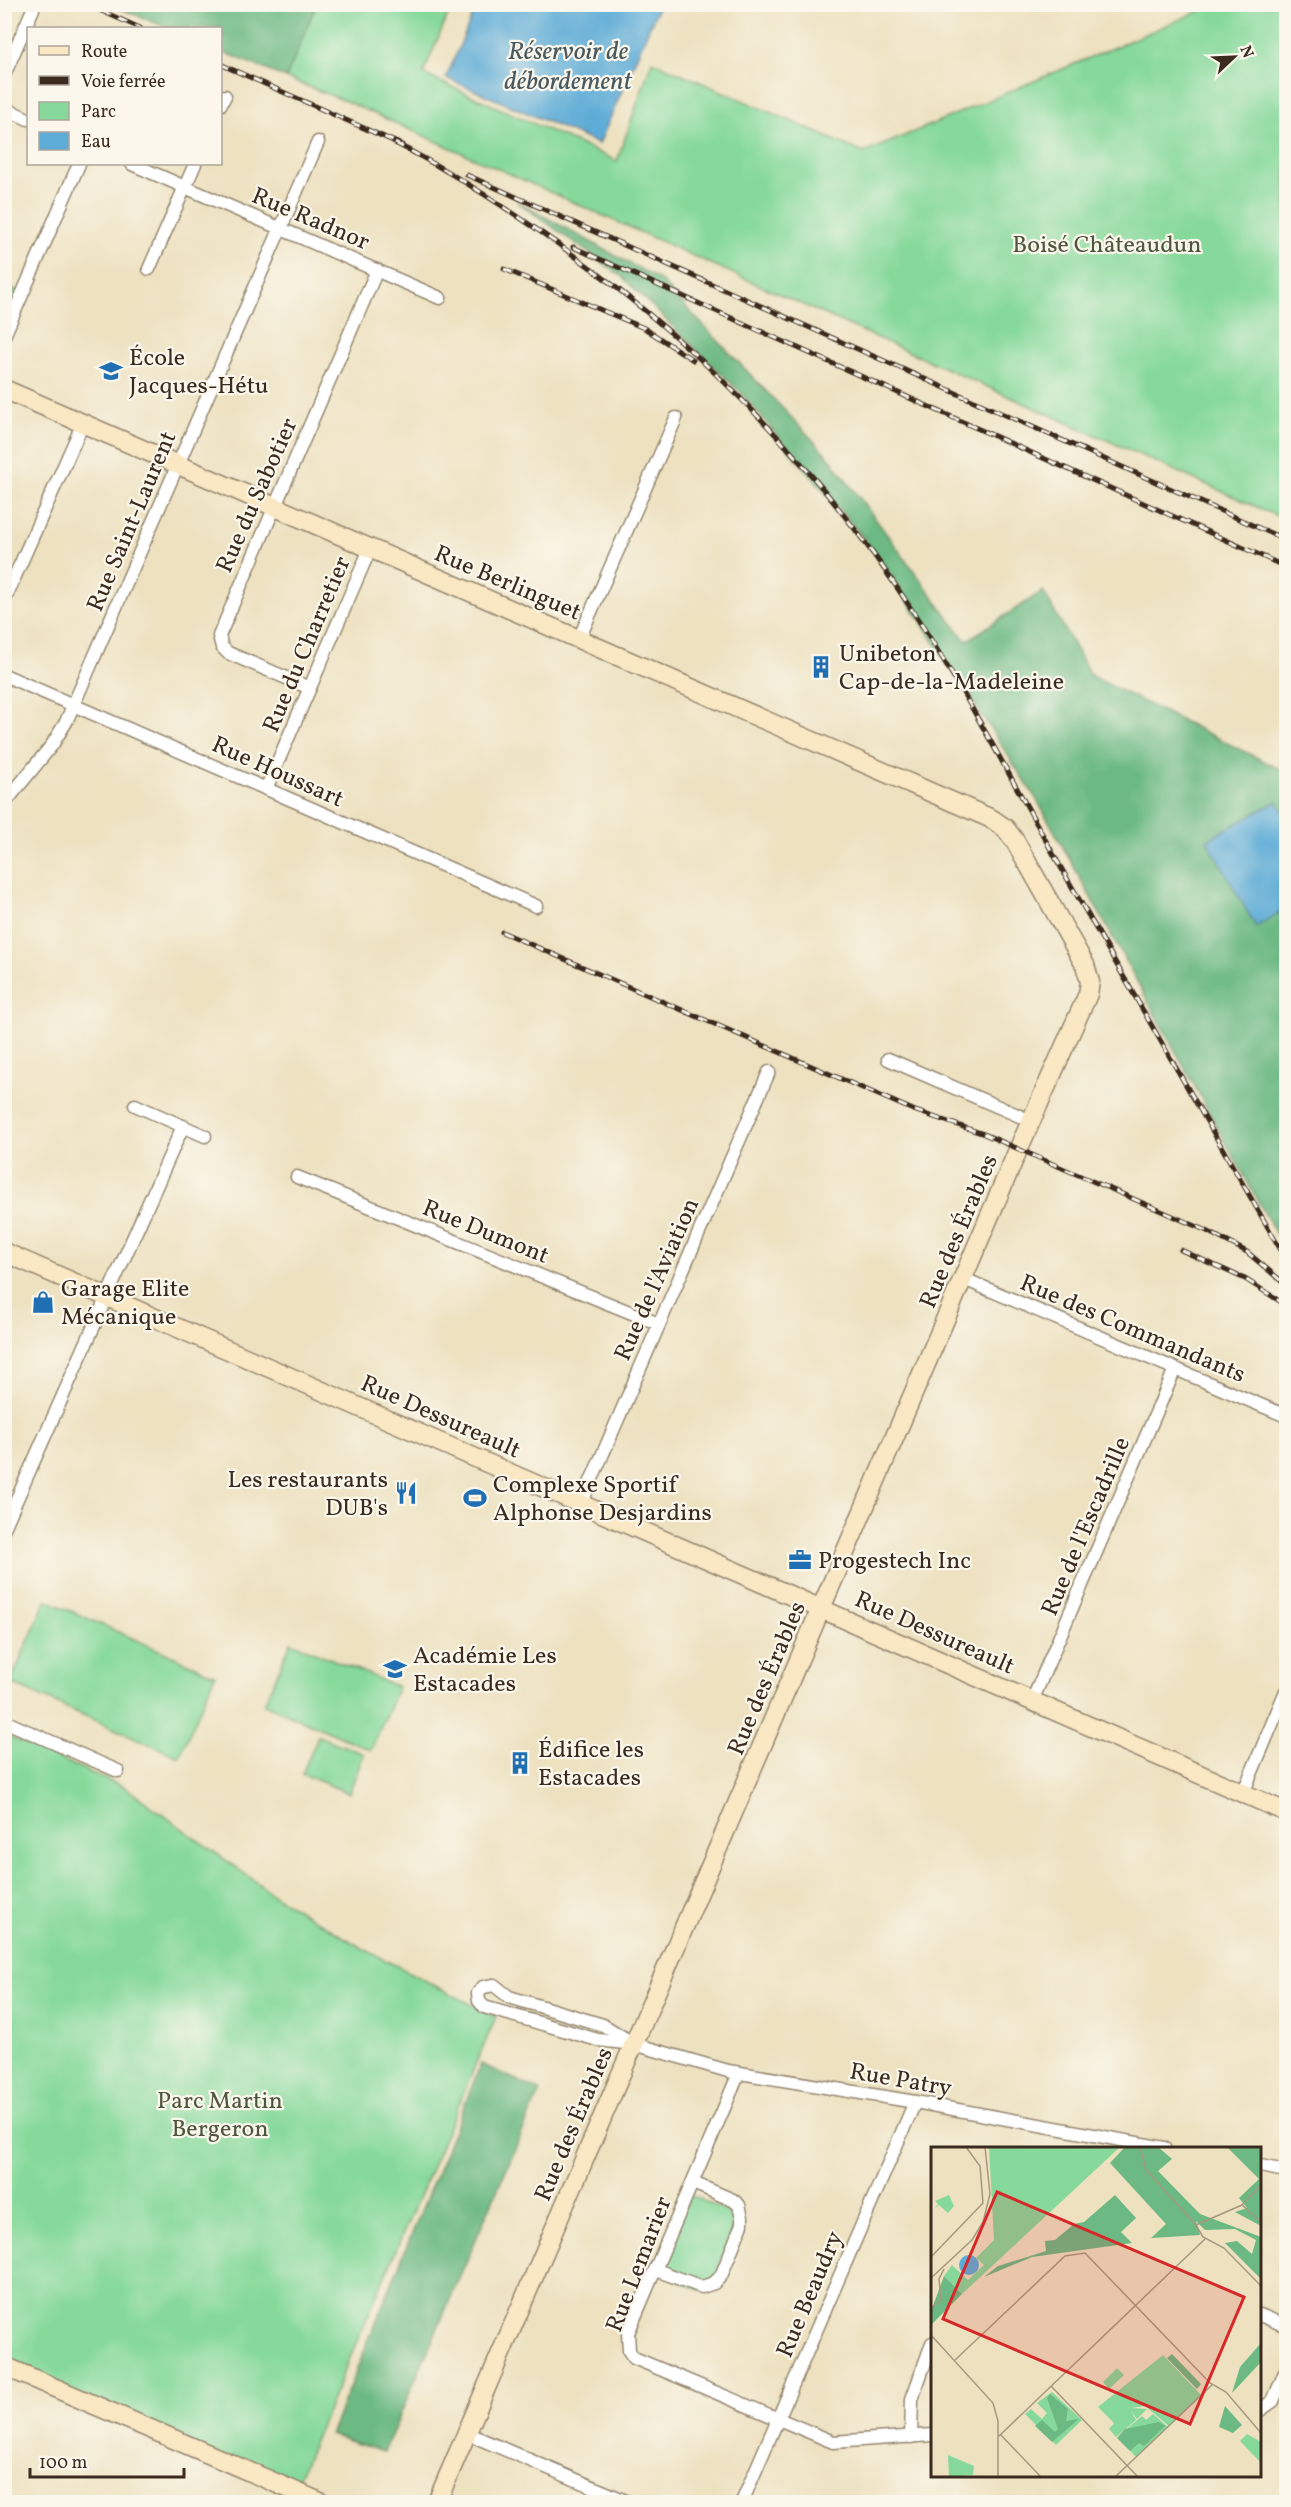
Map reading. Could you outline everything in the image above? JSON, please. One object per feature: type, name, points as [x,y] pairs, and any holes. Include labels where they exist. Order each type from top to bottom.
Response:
[{"type":"street","points":[[4,75],[33,9]]},
{"type":"street","points":[[4,108],[27,118]]},
{"type":"street","name":"Rue Saint-Laurent","points":[[4,804],[52,745],[74,705],[318,142]]},
{"type":"street","points":[[4,336],[79,165]]},
{"type":"street","name":"Rue Radnor","points":[[134,165],[440,298]]},
{"type":"street","points":[[149,268],[195,165]]},
{"type":"street","name":"Rue du Sabotier","points":[[310,688],[228,653],[219,640],[219,632],[377,270]]},
{"type":"street","name":"Rue Berlinguet","points":[[4,389],[992,819]]},
{"type":"street","points":[[579,639],[676,418]]},
{"type":"street","points":[[4,601],[83,423]]},
{"type":"street","name":"Rue du Charretier","points":[[266,789],[370,549]]},
{"type":"street","name":"Rue Houssart","points":[[4,675],[536,906]]},
{"type":"street","name":"Rue des Érables","points":[[436,2502],[1031,1121],[1088,994],[1090,982],[1085,964],[1018,847],[1005,828],[992,819]]},
{"type":"street","points":[[888,1059],[1031,1121]]},
{"type":"street","name":"Rue de l'Aviation","points":[[582,1503],[769,1072]]},
{"type":"street","points":[[135,1105],[205,1136]]},
{"type":"street","points":[[4,1528],[183,1126]]},
{"type":"street","name":"Rue Dumont","points":[[297,1177],[659,1324]]},
{"type":"street","name":"Rue Dessureault","points":[[4,1252],[1287,1812]]},
{"type":"street","name":"Rue des Commandants","points":[[964,1279],[1287,1416]]},
{"type":"street","name":"Rue de l'Escadrille","points":[[1032,1701],[1176,1369]]},
{"type":"street","points":[[1243,1793],[1287,1691]]},
{"type":"street","points":[[4,1721],[118,1771]]},
{"type":"street","name":"Rue Patry","points":[[634,2044],[603,2025],[508,1997],[494,1985],[483,1987],[478,1993],[479,2001],[484,2007],[598,2040],[634,2044],[740,2073],[915,2102],[1159,2147]]},
{"type":"street","name":"Rue Lemarier","points":[[740,2073],[627,2337],[627,2347],[631,2355],[778,2420]]},
{"type":"street","name":"Rue Beaudry","points":[[742,2502],[915,2102]]},
{"type":"street","points":[[1261,2166],[1287,2171]]},
{"type":"street","points":[[656,2270],[702,2287],[717,2281],[723,2272],[742,2224],[741,2210],[733,2200],[693,2183]]},
{"type":"street","points":[[1261,2315],[1287,2326]]},
{"type":"street","points":[[911,2437],[912,2399],[931,2348]]},
{"type":"street","points":[[4,2366],[320,2502]]},
{"type":"street","points":[[1261,2409],[1273,2401],[1287,2370]]},
{"type":"street","points":[[778,2420],[838,2443],[931,2435]]},
{"type":"street","points":[[466,2433],[628,2502]]},
{"type":"green space","points":[[111,5],[316,5],[286,78],[222,51],[222,27],[166,27]]},
{"type":"green space","name":"Boisé Châteaudun","points":[[316,5],[452,5],[423,74],[617,161],[652,61],[864,153],[1214,5],[1286,5],[1286,520],[348,102],[286,78]]},
{"type":"green space","points":[[516,201],[660,280],[830,458],[966,641],[1043,591],[1091,676],[1286,772],[1286,1252],[1037,800],[905,597],[865,540],[743,395],[621,276]]},
{"type":"green space","points":[[5,285],[22,293],[5,332]]},
{"type":"green space","points":[[46,1600],[215,1675],[179,1757],[10,1683]]},
{"type":"green space","points":[[291,1642],[398,1687],[371,1750],[264,1704]]},
{"type":"green space","name":"Parc Martin Bergeron","points":[[5,1735],[126,1788],[278,1898],[364,1949],[496,2017],[291,2495],[5,2370]]},
{"type":"green space","points":[[318,1736],[364,1754],[349,1793],[302,1774]]},
{"type":"green space","points":[[481,2064],[540,2091],[384,2452],[330,2435]]},
{"type":"green space","points":[[690,2195],[726,2211],[736,2225],[713,2282],[700,2290],[656,2271]]},
{"type":"water","name":"Réservoir de débordement","points":[[477,5],[659,5],[599,144],[446,78]]},
{"type":"water","points":[[1277,801],[1286,817],[1286,909],[1256,927],[1207,840]]},
{"type":"railway","points":[[86,4],[138,27]]},
{"type":"railway","points":[[222,65],[402,145]]},
{"type":"railway","points":[[395,143],[448,172],[515,215],[588,266],[642,308],[743,400],[834,502],[914,613],[953,676],[1286,1259]]},
{"type":"railway","points":[[467,175],[1286,540]]},
{"type":"railway","points":[[573,247],[1286,567]]},
{"type":"railway","points":[[504,269],[644,328],[693,360]]},
{"type":"railway","points":[[502,932],[913,1110],[984,1134],[1205,1230],[1247,1252],[1286,1285]]},
{"type":"railway","points":[[1181,1250],[1245,1279],[1286,1305]]},
{"type":"place","name":"École Jacques-Hétu","points":[[111,371]]},
{"type":"place","name":"Unibeton Cap-de-la-Madeleine","points":[[821,667]]},
{"type":"place","name":"Garage Elite Mécanique","points":[[43,1302]]},
{"type":"place","name":"Les restaurants DUB's","points":[[406,1493]]},
{"type":"place","name":"Complexe Sportif Alphonse Desjardins","points":[[475,1498]]},
{"type":"place","name":"Progestech Inc","points":[[800,1560]]},
{"type":"place","name":"Académie Les Estacades","points":[[395,1669]]},
{"type":"place","name":"Édifice les Estacades","points":[[520,1763]]}]
